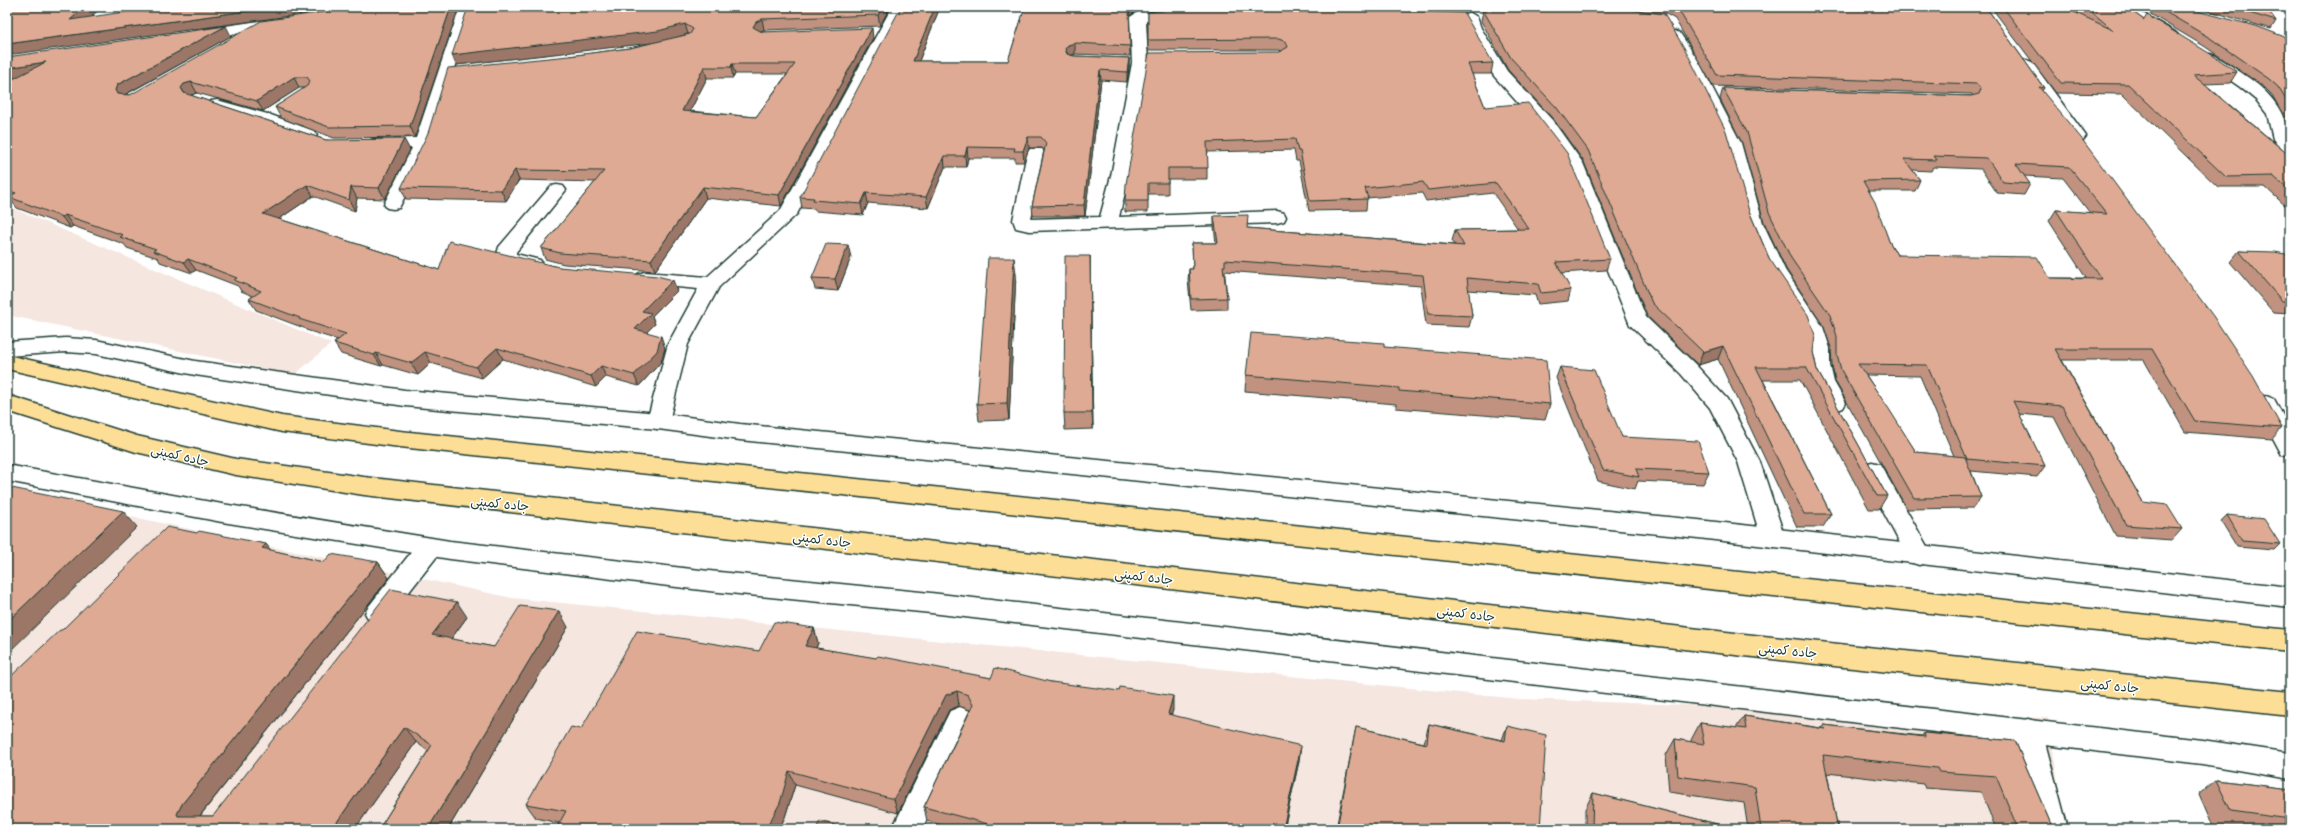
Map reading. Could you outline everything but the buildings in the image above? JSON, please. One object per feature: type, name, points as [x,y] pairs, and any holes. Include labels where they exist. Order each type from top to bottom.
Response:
[{"type":"highway","points":[[7,362],[282,424],[400,439],[2290,641]]},
{"type":"highway","name":"جاده کمپنی","points":[[7,403],[144,446],[236,467],[364,486],[1736,644],[2290,704]]},
{"type":"street","points":[[393,204],[423,143],[452,72],[467,7]]},
{"type":"street","points":[[658,421],[678,344],[711,284],[788,214],[880,32],[899,7]]},
{"type":"street","points":[[1108,224],[1120,176],[1140,59],[1138,17],[1162,15],[1162,7]]},
{"type":"street","points":[[2121,7],[2154,24],[2192,48],[2264,98],[2276,116],[2280,140],[2290,150]]},
{"type":"street","points":[[186,36],[309,19],[327,11]]},
{"type":"street","points":[[1469,16],[1473,28],[1500,73],[1547,125],[1574,163],[1603,231],[1637,320],[1688,369],[1719,404],[1749,462],[1773,538]]},
{"type":"street","points":[[1666,20],[1714,92],[1732,143],[1754,223],[1776,270],[1813,327],[1820,348],[1819,365],[1823,382],[1845,422]]},
{"type":"street","points":[[224,48],[264,25]]},
{"type":"street","points":[[2014,49],[2087,151]]},
{"type":"street","points":[[205,101],[265,119],[324,141]]},
{"type":"street","points":[[265,119],[282,107]]},
{"type":"street","points":[[363,144],[423,143]]},
{"type":"street","points":[[1036,153],[1023,224],[1108,224],[1277,218]]},
{"type":"street","points":[[550,268],[516,261],[506,256],[506,251],[557,190]]},
{"type":"street","points":[[626,276],[711,284]]},
{"type":"street","points":[[7,348],[66,345],[96,347],[195,368],[405,398],[658,421],[748,433],[1773,538],[2290,597]]},
{"type":"street","points":[[2255,386],[2275,418],[2290,449]]},
{"type":"street","points":[[1864,454],[1919,555]]},
{"type":"street","points":[[7,473],[114,494],[429,548],[709,581],[962,607],[2028,731],[2202,752],[2290,766]]},
{"type":"street","points":[[361,634],[429,548]]},
{"type":"street","points":[[907,829],[960,719]]},
{"type":"street","points":[[2028,731],[2053,829]]},
{"type":"shaded area","points":[[7,206],[331,344],[294,375],[7,315]]},
{"type":"shaded area","points":[[7,490],[512,598],[1519,699],[2048,718],[2065,829],[7,829]]}]
